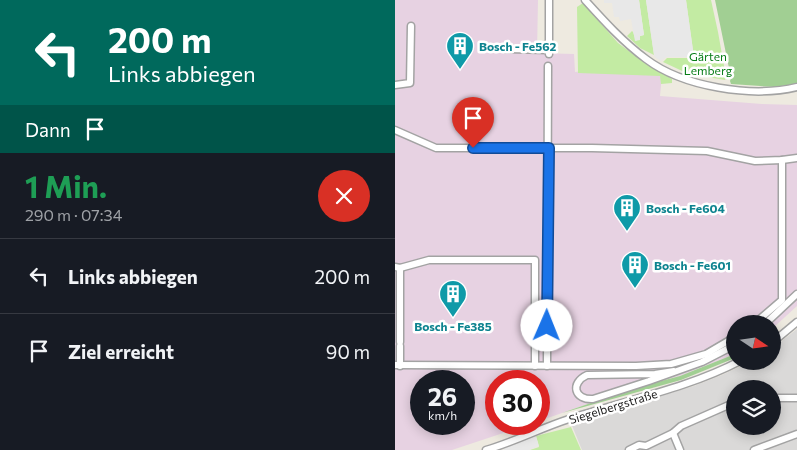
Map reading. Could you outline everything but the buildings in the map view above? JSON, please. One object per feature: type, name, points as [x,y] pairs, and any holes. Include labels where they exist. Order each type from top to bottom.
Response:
[{"type":"street","points":[[505,49],[549,52],[549,0]]},
{"type":"street","points":[[585,0],[634,50],[647,60],[675,75],[708,86],[740,91],[773,91],[797,87]]},
{"type":"street","points":[[395,85],[410,83],[411,26]]},
{"type":"street","points":[[547,366],[549,66]]},
{"type":"street","points":[[395,130],[436,148],[707,151],[755,161],[797,158]]},
{"type":"street","points":[[764,315],[782,300],[782,160]]},
{"type":"street","points":[[535,366],[535,260],[429,260],[398,268],[400,344],[398,366],[535,366],[547,366],[636,366],[671,364],[706,354],[726,342]]},
{"type":"street","points":[[775,315],[797,294]]},
{"type":"street","points":[[781,335],[797,322]]},
{"type":"street","points":[[674,371],[655,374],[587,375],[580,378],[577,384],[577,391],[579,396],[585,399],[593,399],[627,388],[711,358],[726,350]]},
{"type":"street","name":"Siegelbergstraße","points":[[491,449],[568,419],[687,384],[726,369]]},
{"type":"street","points":[[626,375],[632,381],[631,385],[627,388]]},
{"type":"street","points":[[781,398],[797,398]]},
{"type":"street","points":[[629,450],[639,446],[646,446],[673,433],[681,426],[726,406]]},
{"type":"street","points":[[673,433],[681,450]]},
{"type":"street","points":[[754,450],[797,434]]},
{"type":"shaded area","points":[[395,0],[538,0],[537,53],[574,54],[575,72],[610,68],[662,75],[660,96],[797,105],[797,306],[781,321],[781,315],[726,315],[726,358],[680,376],[631,389],[550,417],[550,370],[485,370],[485,435],[497,435],[452,450],[395,450]]},
{"type":"shaded area","points":[[604,0],[639,0],[644,35],[640,36],[640,40],[635,41],[631,19],[620,21],[619,17],[614,17],[612,3],[604,3]]},
{"type":"shaded area","points":[[646,0],[686,0],[694,57],[666,57],[661,61],[656,58]]},
{"type":"shaded area","points":[[797,329],[797,450],[582,450],[571,423],[694,386],[733,370],[781,370],[781,342]]},
{"type":"shaded area","points":[[536,436],[539,446],[529,450],[503,450],[507,446]]},
{"type":"green space","points":[[639,0],[646,0],[654,55],[640,48],[627,36],[632,31],[636,41],[640,36],[644,35]]},
{"type":"green space","name":"Gärten Lemberg","points":[[686,0],[711,0],[726,77],[725,80],[695,75],[695,77],[663,62],[667,58],[694,58]]},
{"type":"green space","points":[[715,0],[797,0],[797,84],[774,87],[731,84]]},
{"type":"green space","points":[[583,3],[618,43],[645,63],[672,79],[672,83],[661,84],[660,76],[578,73],[577,7]]},
{"type":"green space","points":[[726,358],[726,362],[681,380],[562,413],[631,389],[680,376]]},
{"type":"green space","points":[[571,427],[581,450],[530,450],[539,447],[536,436],[550,435],[550,432]]},
{"type":"place","name":"Bosch - Fe562","points":[[460,70]]},
{"type":"place","name":"Bosch - Fe604","points":[[627,232]]},
{"type":"place","name":"Bosch - Fe601","points":[[635,289]]},
{"type":"place","name":"Bosch - Fe385","points":[[453,318]]},
{"type":"route","points":[[473,148],[549,148],[547,326]]}]
